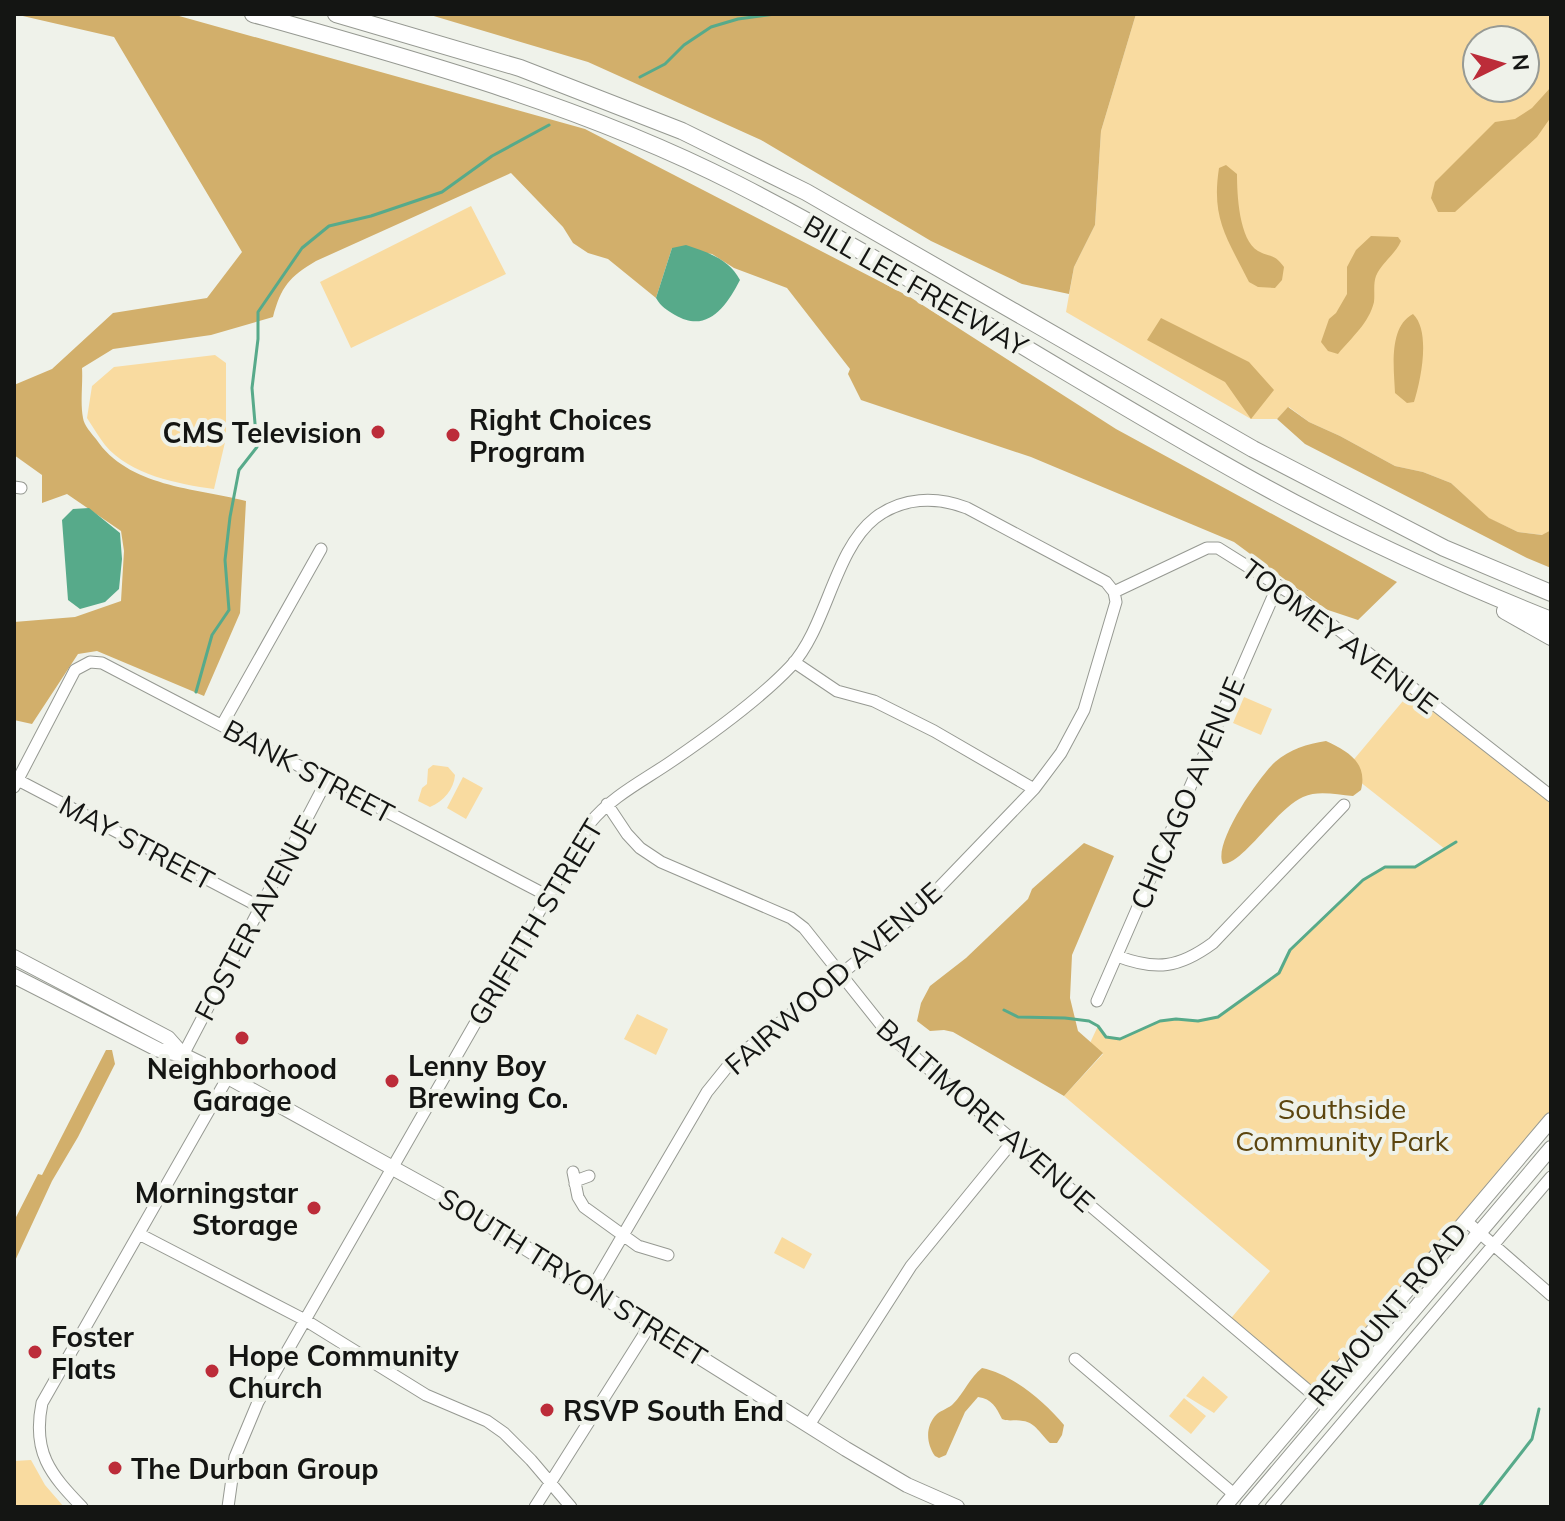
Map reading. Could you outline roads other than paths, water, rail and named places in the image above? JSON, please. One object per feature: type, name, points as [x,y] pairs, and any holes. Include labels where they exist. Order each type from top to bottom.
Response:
[{"type":"highway","name":"BILL LEE FREEWAY","points":[[253,14],[500,88],[598,123],[702,167],[799,217],[1267,488],[1388,550],[1551,620]]},
{"type":"highway","name":"BILL LEE FREEWAY","points":[[336,14],[520,68],[682,131],[806,192],[1253,449],[1444,548],[1551,593]]},
{"type":"highway","points":[[1444,548],[1551,583]]},
{"type":"highway","points":[[1438,572],[1551,637]]},
{"type":"main road","name":"SOUTH TRYON STREET","points":[[14,957],[168,1038],[183,1055]]},
{"type":"main road","name":"SOUTH TRYON STREET","points":[[14,976],[159,1050],[183,1055],[228,1077],[438,1193],[907,1485],[957,1507]]},
{"type":"main road","name":"REMOUNT ROAD","points":[[1224,1507],[1551,1120]]},
{"type":"main road","name":"REMOUNT ROAD","points":[[1247,1507],[1551,1148]]},
{"type":"street","name":"GRIFFITH STREET","points":[[228,1507],[230,1477],[245,1429],[590,823],[607,804],[704,739],[794,662],[808,641],[861,532],[885,511],[909,502],[934,500],[967,508],[1106,582],[1114,592]]},
{"type":"street","name":"TOOMEY AVENUE","points":[[1114,592],[1214,547],[1278,585],[1551,796]]},
{"type":"street","points":[[222,725],[321,549]]},
{"type":"street","name":"CHICAGO AVENUE","points":[[1097,1001],[1278,585]]},
{"type":"street","name":"FAIRWOOD AVENUE","points":[[592,1288],[713,1083],[743,1050],[906,922],[1034,789],[1061,753],[1084,710],[1116,602],[1114,592]]},
{"type":"street","points":[[794,662],[837,691],[874,701],[934,731],[1034,789]]},
{"type":"street","name":"BANK STREET","points":[[15,782],[71,677],[82,665],[102,663],[548,896]]},
{"type":"street","name":"FOSTER AVENUE","points":[[183,1055],[327,780]]},
{"type":"street","name":"MAY STREET","points":[[15,782],[260,907]]},
{"type":"street","name":"BALTIMORE AVENUE","points":[[607,804],[639,847],[661,862],[791,918],[809,933],[890,1036],[1330,1409]]},
{"type":"street","points":[[1117,956],[1143,965],[1163,966],[1200,953],[1344,805]]},
{"type":"street","points":[[82,1507],[58,1482],[45,1462],[39,1438],[40,1414],[48,1391],[228,1077]]},
{"type":"street","points":[[809,1425],[911,1266],[1013,1141]]},
{"type":"street","points":[[589,1176],[578,1180],[574,1178],[578,1197],[584,1207],[638,1246],[668,1255]]},
{"type":"street","points":[[1271,1507],[1551,1177]]},
{"type":"street","points":[[1466,1221],[1551,1295]]},
{"type":"street","points":[[139,1234],[305,1320],[426,1395],[487,1421],[511,1440],[571,1507]]},
{"type":"street","points":[[535,1507],[650,1325]]},
{"type":"street","points":[[1075,1359],[1235,1495]]},
{"type":"waterway","points":[[640,77],[665,64],[684,45],[711,27],[738,19],[775,14]]},
{"type":"waterway","points":[[196,692],[212,635],[229,610],[225,560],[230,517],[239,470],[257,447],[252,388],[258,312],[302,248],[329,226],[371,216],[442,192],[492,156],[549,125]]},
{"type":"waterway","points":[[1004,1010],[1018,1017],[1089,1021],[1098,1026],[1106,1037],[1120,1039],[1160,1021],[1198,1021],[1218,1017],[1279,973],[1290,950],[1363,880],[1385,867],[1415,867],[1456,842]]},
{"type":"waterway","points":[[1479,1507],[1532,1439],[1539,1409]]},
{"type":"place","name":"CMS Television","points":[[378,432]]},
{"type":"place","name":"Right Choices Program","points":[[453,435]]},
{"type":"place","name":"Neighborhood Garage","points":[[242,1038]]},
{"type":"place","name":"Lenny Boy Brewing Co.","points":[[392,1081]]},
{"type":"place","name":"Morningstar Storage","points":[[314,1208]]},
{"type":"place","name":"Foster Flats","points":[[35,1352]]},
{"type":"place","name":"Hope Community Church","points":[[212,1371]]},
{"type":"place","name":"RSVP South End","points":[[547,1410]]},
{"type":"place","name":"The Durban Group","points":[[115,1468]]},
{"type":"park label","name":"Southside Community Park","points":[[1342,1124]]}]
